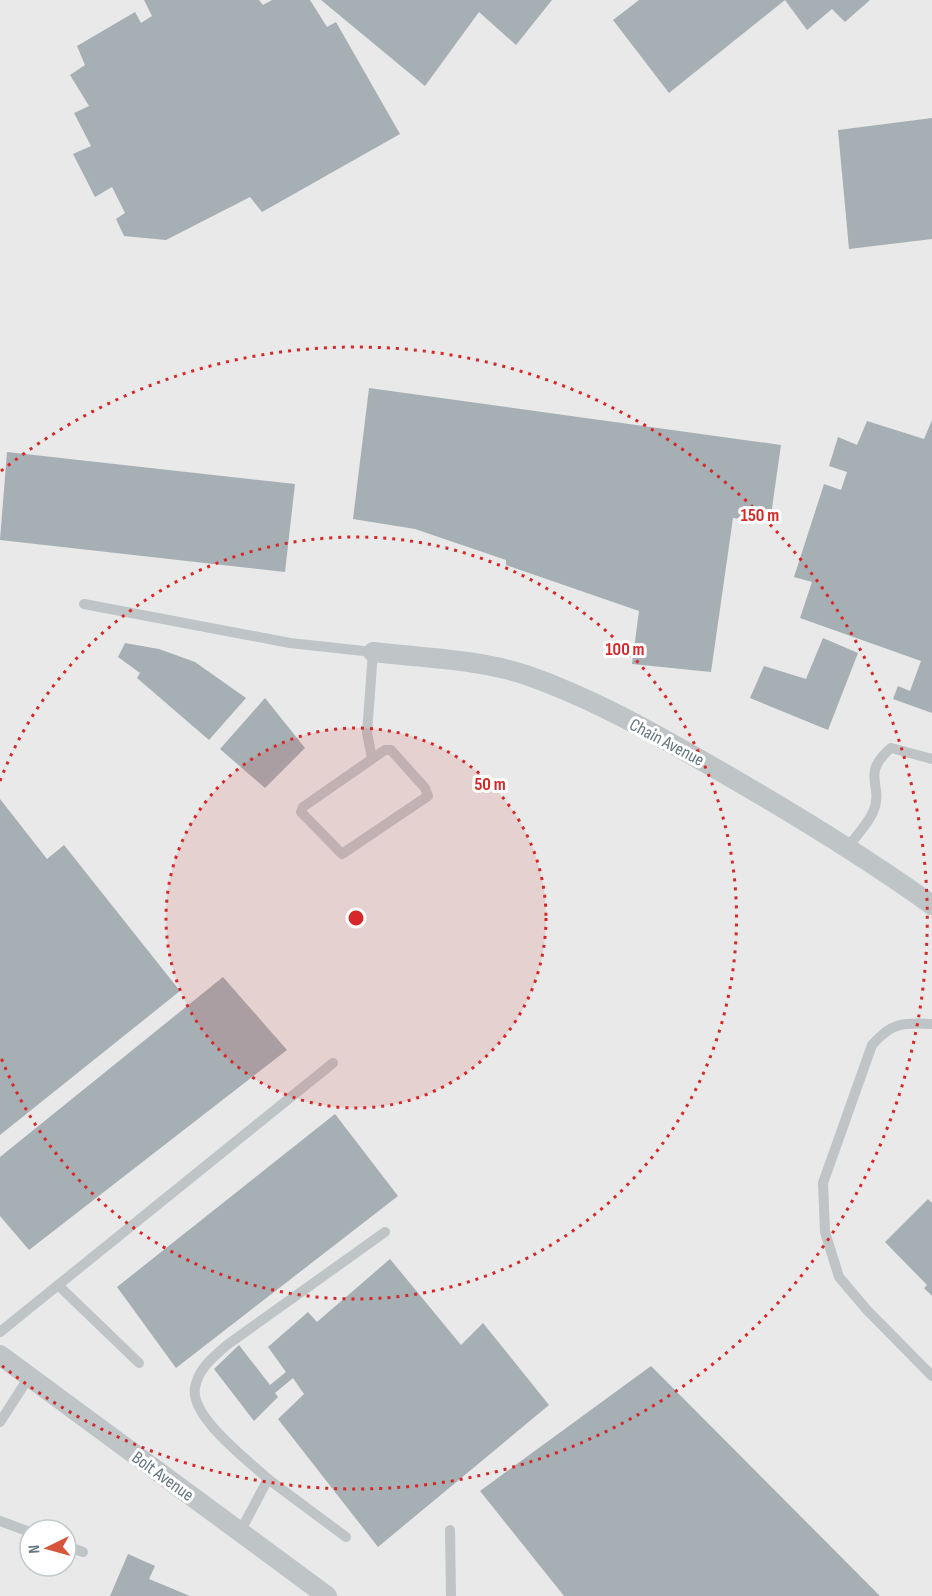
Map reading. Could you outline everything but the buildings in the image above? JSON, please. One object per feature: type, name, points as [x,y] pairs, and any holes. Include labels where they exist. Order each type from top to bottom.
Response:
[{"type":"street","name":"Chain Avenue","points":[[373,652],[480,665],[524,674],[576,695],[671,742],[848,847],[932,905]]},
{"type":"street","name":"Bolt Avenue","points":[[0,1355],[327,1596]]},
{"type":"lane","points":[[84,604],[290,643],[373,652],[367,733],[372,758]]},
{"type":"lane","points":[[848,847],[873,812],[876,797],[873,772],[880,757],[891,748],[932,759]]},
{"type":"lane","points":[[391,750],[425,788],[428,796],[342,854],[301,812],[303,807],[372,758],[380,751],[391,750]]},
{"type":"lane","points":[[932,1024],[910,1022],[886,1029],[872,1045],[823,1183],[825,1232],[840,1277],[867,1310],[932,1376]]},
{"type":"lane","points":[[0,1332],[333,1063]]},
{"type":"lane","points":[[346,1537],[268,1479],[210,1424],[198,1407],[194,1389],[205,1364],[227,1345],[385,1232]]},
{"type":"lane","points":[[58,1285],[138,1363]]},
{"type":"lane","points":[[0,1422],[29,1377]]},
{"type":"lane","points":[[240,1532],[268,1479]]},
{"type":"lane","points":[[0,1521],[18,1528]]},
{"type":"lane","points":[[450,1530],[451,1596]]},
{"type":"lane","points":[[78,1550],[82,1552]]},
{"type":"shaded area","points":[[0,0],[932,0],[932,1596],[0,1596]]}]
